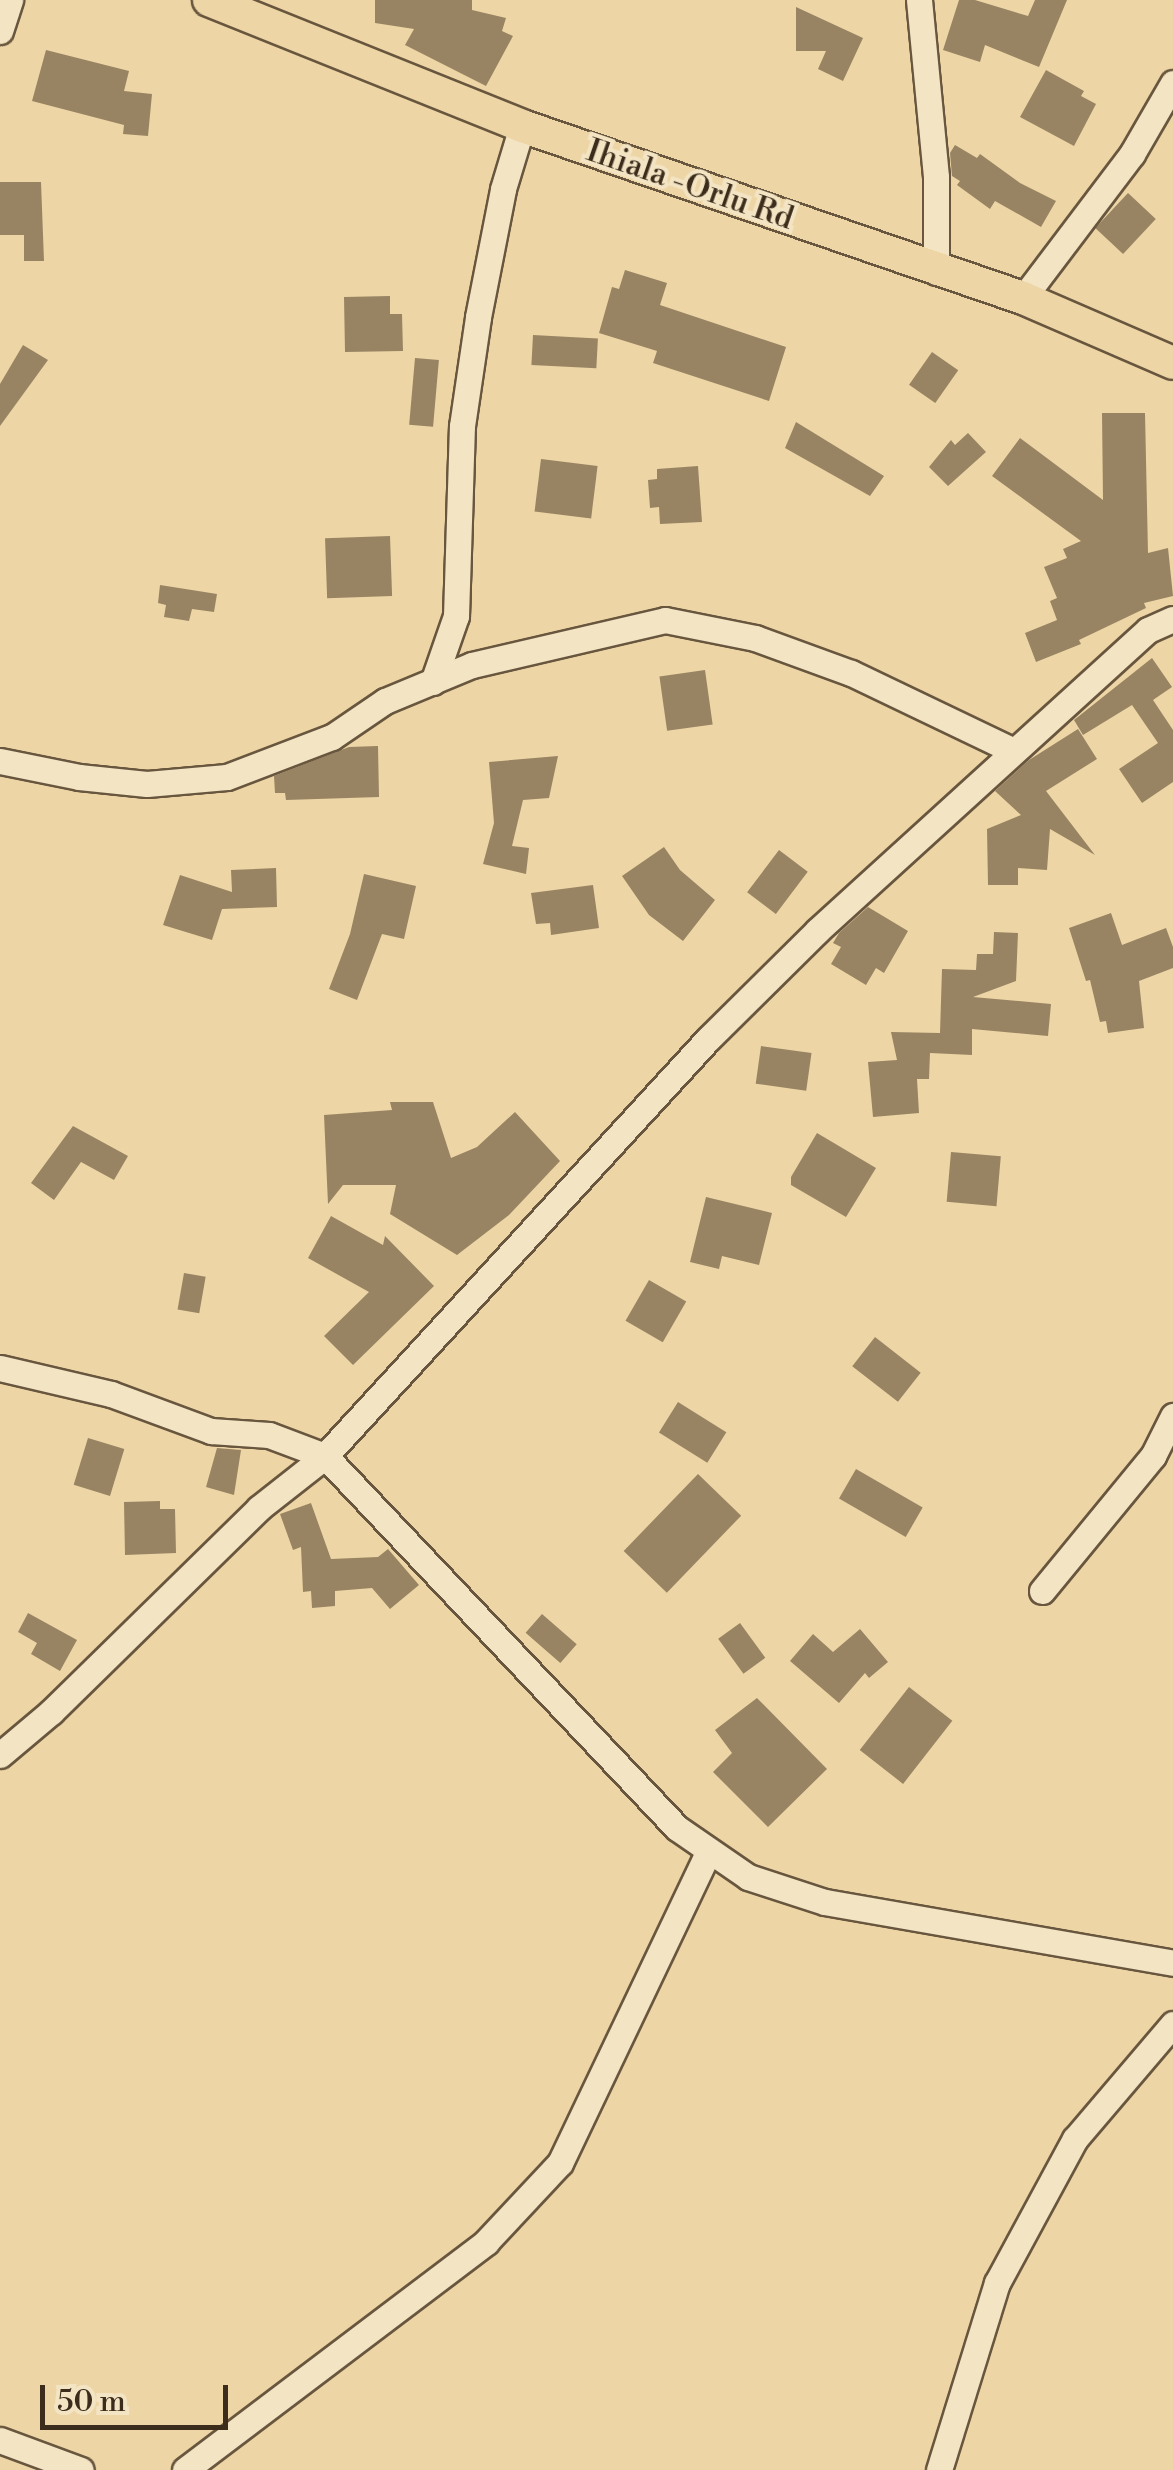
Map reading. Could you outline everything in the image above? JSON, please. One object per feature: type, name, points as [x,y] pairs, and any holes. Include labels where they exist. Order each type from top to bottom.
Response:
[{"type":"main road","name":"Ihiala -Orlu Rd","points":[[209,0],[522,126],[936,272],[1023,298],[1173,363]]},
{"type":"street","points":[[0,30],[10,0]]},
{"type":"street","points":[[919,0],[936,177],[936,272]]},
{"type":"street","points":[[1023,298],[1132,154],[1173,83]]},
{"type":"street","points":[[433,682],[456,616],[462,426],[478,316],[499,207],[522,126]]},
{"type":"street","points":[[0,1755],[50,1712],[259,1508],[325,1456],[709,1038],[1012,750],[1148,630],[1173,619]]},
{"type":"street","points":[[0,760],[79,777],[147,784],[227,777],[332,737],[385,701],[472,665],[665,620],[755,638],[851,673],[1012,750]]},
{"type":"street","points":[[0,1368],[111,1394],[211,1431],[269,1435],[325,1456],[405,1536],[509,1655],[610,1753],[676,1828],[748,1878],[825,1902],[1173,1963]]},
{"type":"street","points":[[1042,1590],[1153,1456],[1173,1416]]},
{"type":"street","points":[[185,2470],[486,2242],[560,2164],[708,1853]]},
{"type":"street","points":[[939,2470],[996,2282],[1075,2138],[1173,2024]]},
{"type":"street","points":[[0,2440],[81,2470]]},
{"type":"building","points":[[375,0],[472,0],[472,10],[506,18],[502,31],[513,36],[486,86],[405,45],[414,29],[375,23]]},
{"type":"building","points":[[959,0],[975,0],[1028,16],[1035,0],[1067,0],[1039,67],[985,45],[980,62],[943,50]]},
{"type":"building","points":[[796,7],[863,38],[843,81],[818,69],[826,51],[796,51]]},
{"type":"building","points":[[46,50],[129,71],[124,91],[152,94],[148,136],[123,134],[124,125],[32,101]]},
{"type":"building","points":[[1046,70],[1084,91],[1081,96],[1096,104],[1074,146],[1020,117]]},
{"type":"building","points":[[955,145],[977,158],[980,154],[1020,183],[1056,201],[1041,227],[995,201],[990,209],[957,185],[960,181],[952,176],[950,153]]},
{"type":"building","points":[[0,182],[41,182],[44,261],[24,261],[24,235],[0,235]]},
{"type":"building","points":[[1128,193],[1156,219],[1123,254],[1095,228]]},
{"type":"building","points":[[625,270],[667,283],[660,305],[786,347],[769,401],[653,363],[657,351],[599,333],[612,287],[619,289]]},
{"type":"building","points":[[390,296],[390,314],[402,314],[403,351],[345,352],[344,297]]},
{"type":"building","points":[[533,335],[598,338],[596,368],[531,365]]},
{"type":"building","points":[[23,345],[48,360],[0,426],[0,384]]},
{"type":"building","points":[[932,352],[958,370],[935,403],[909,385]]},
{"type":"building","points":[[415,358],[439,360],[433,427],[409,425]]},
{"type":"building","points":[[1102,413],[1145,413],[1148,553],[1168,548],[1173,596],[1144,603],[1146,608],[1079,640],[1081,644],[1036,662],[1025,633],[1057,620],[1050,601],[1057,598],[1044,567],[1067,558],[1063,549],[1081,541],[992,476],[1020,438],[1103,500]]},
{"type":"building","points":[[796,422],[884,476],[870,496],[785,448]]},
{"type":"building","points":[[968,433],[986,452],[948,486],[929,467],[951,440],[955,445]]},
{"type":"building","points":[[541,459],[598,466],[591,519],[535,512]]},
{"type":"building","points":[[698,466],[702,522],[660,524],[659,507],[650,508],[648,480],[657,479],[657,469]]},
{"type":"building","points":[[390,536],[392,596],[327,598],[325,538]]},
{"type":"building","points":[[160,585],[217,594],[214,612],[192,609],[189,621],[164,617],[166,605],[158,603]]},
{"type":"building","points":[[1152,658],[1172,687],[1153,700],[1173,730],[1173,782],[1142,803],[1119,769],[1158,743],[1132,705],[1083,735],[1074,720]]},
{"type":"building","points":[[705,670],[713,724],[667,731],[659,676]]},
{"type":"building","points":[[1078,729],[1097,759],[1046,791],[1095,855],[1050,829],[1047,870],[1018,868],[1018,885],[988,885],[987,829],[1021,815],[995,791],[1029,760]]},
{"type":"building","points":[[378,746],[379,797],[286,800],[285,793],[275,793],[274,776],[349,747]]},
{"type":"building","points":[[558,756],[549,798],[523,800],[512,846],[529,848],[526,874],[483,864],[494,823],[489,762]]},
{"type":"building","points":[[664,847],[680,870],[715,900],[683,941],[649,915],[622,876]]},
{"type":"building","points":[[779,850],[808,872],[776,914],[747,892]]},
{"type":"building","points":[[276,868],[277,907],[222,909],[212,940],[163,925],[180,875],[232,892],[231,870]]},
{"type":"building","points":[[364,874],[416,886],[404,939],[382,934],[357,1000],[329,989],[350,934]]},
{"type":"building","points":[[593,885],[599,928],[551,935],[550,923],[536,924],[531,893]]},
{"type":"building","points":[[868,907],[908,931],[884,973],[876,968],[866,985],[831,964],[841,947],[833,943],[839,933]]},
{"type":"building","points":[[1111,913],[1122,945],[1166,928],[1173,947],[1173,968],[1139,981],[1144,1028],[1108,1033],[1106,1021],[1100,1022],[1090,980],[1086,981],[1069,928]]},
{"type":"building","points":[[994,932],[1018,933],[1016,981],[973,997],[1051,1004],[1048,1036],[972,1029],[972,1055],[930,1053],[929,1079],[917,1079],[919,1113],[873,1117],[868,1062],[897,1060],[891,1032],[940,1033],[942,969],[976,970],[977,954],[993,954]]},
{"type":"building","points":[[761,1046],[812,1053],[806,1091],[756,1084]]},
{"type":"building","points":[[390,1102],[433,1102],[451,1158],[477,1147],[515,1112],[560,1161],[509,1215],[457,1255],[390,1214],[396,1185],[343,1185],[328,1204],[324,1115],[392,1110]]},
{"type":"building","points":[[73,1126],[128,1156],[114,1180],[81,1162],[54,1200],[31,1183]]},
{"type":"building","points":[[817,1133],[876,1168],[846,1217],[791,1185],[791,1177]]},
{"type":"building","points":[[951,1152],[1001,1156],[996,1206],[947,1202]]},
{"type":"building","points":[[706,1197],[772,1213],[759,1265],[722,1256],[719,1269],[690,1262]]},
{"type":"building","points":[[331,1216],[383,1245],[385,1236],[434,1286],[353,1365],[324,1336],[369,1292],[308,1258]]},
{"type":"building","points":[[184,1273],[206,1277],[199,1313],[178,1309]]},
{"type":"building","points":[[649,1280],[686,1302],[663,1342],[626,1321]]},
{"type":"building","points":[[875,1337],[921,1373],[898,1402],[852,1366]]},
{"type":"building","points":[[678,1402],[726,1432],[707,1463],[659,1433]]},
{"type":"building","points":[[88,1438],[124,1449],[110,1496],[74,1485]]},
{"type":"building","points":[[217,1448],[241,1450],[234,1495],[206,1487]]},
{"type":"building","points":[[856,1469],[923,1508],[906,1537],[839,1498]]},
{"type":"building","points":[[698,1474],[741,1516],[667,1593],[624,1551]]},
{"type":"building","points":[[160,1501],[160,1509],[175,1509],[176,1553],[125,1555],[124,1502]]},
{"type":"building","points":[[311,1503],[331,1559],[378,1557],[388,1549],[419,1585],[390,1609],[372,1588],[335,1591],[335,1606],[312,1608],[311,1591],[303,1592],[301,1547],[293,1550],[280,1514]]},
{"type":"building","points":[[28,1613],[77,1640],[60,1671],[31,1654],[37,1643],[18,1632]]},
{"type":"building","points":[[542,1614],[577,1644],[560,1663],[526,1633]]},
{"type":"building","points":[[740,1623],[765,1658],[743,1674],[718,1639]]},
{"type":"building","points":[[860,1629],[888,1662],[869,1678],[865,1673],[839,1703],[790,1661],[813,1634],[833,1652]]},
{"type":"building","points":[[909,1687],[952,1721],[903,1784],[860,1750]]},
{"type":"building","points":[[757,1698],[827,1769],[768,1827],[713,1772],[732,1753],[715,1730]]}]
